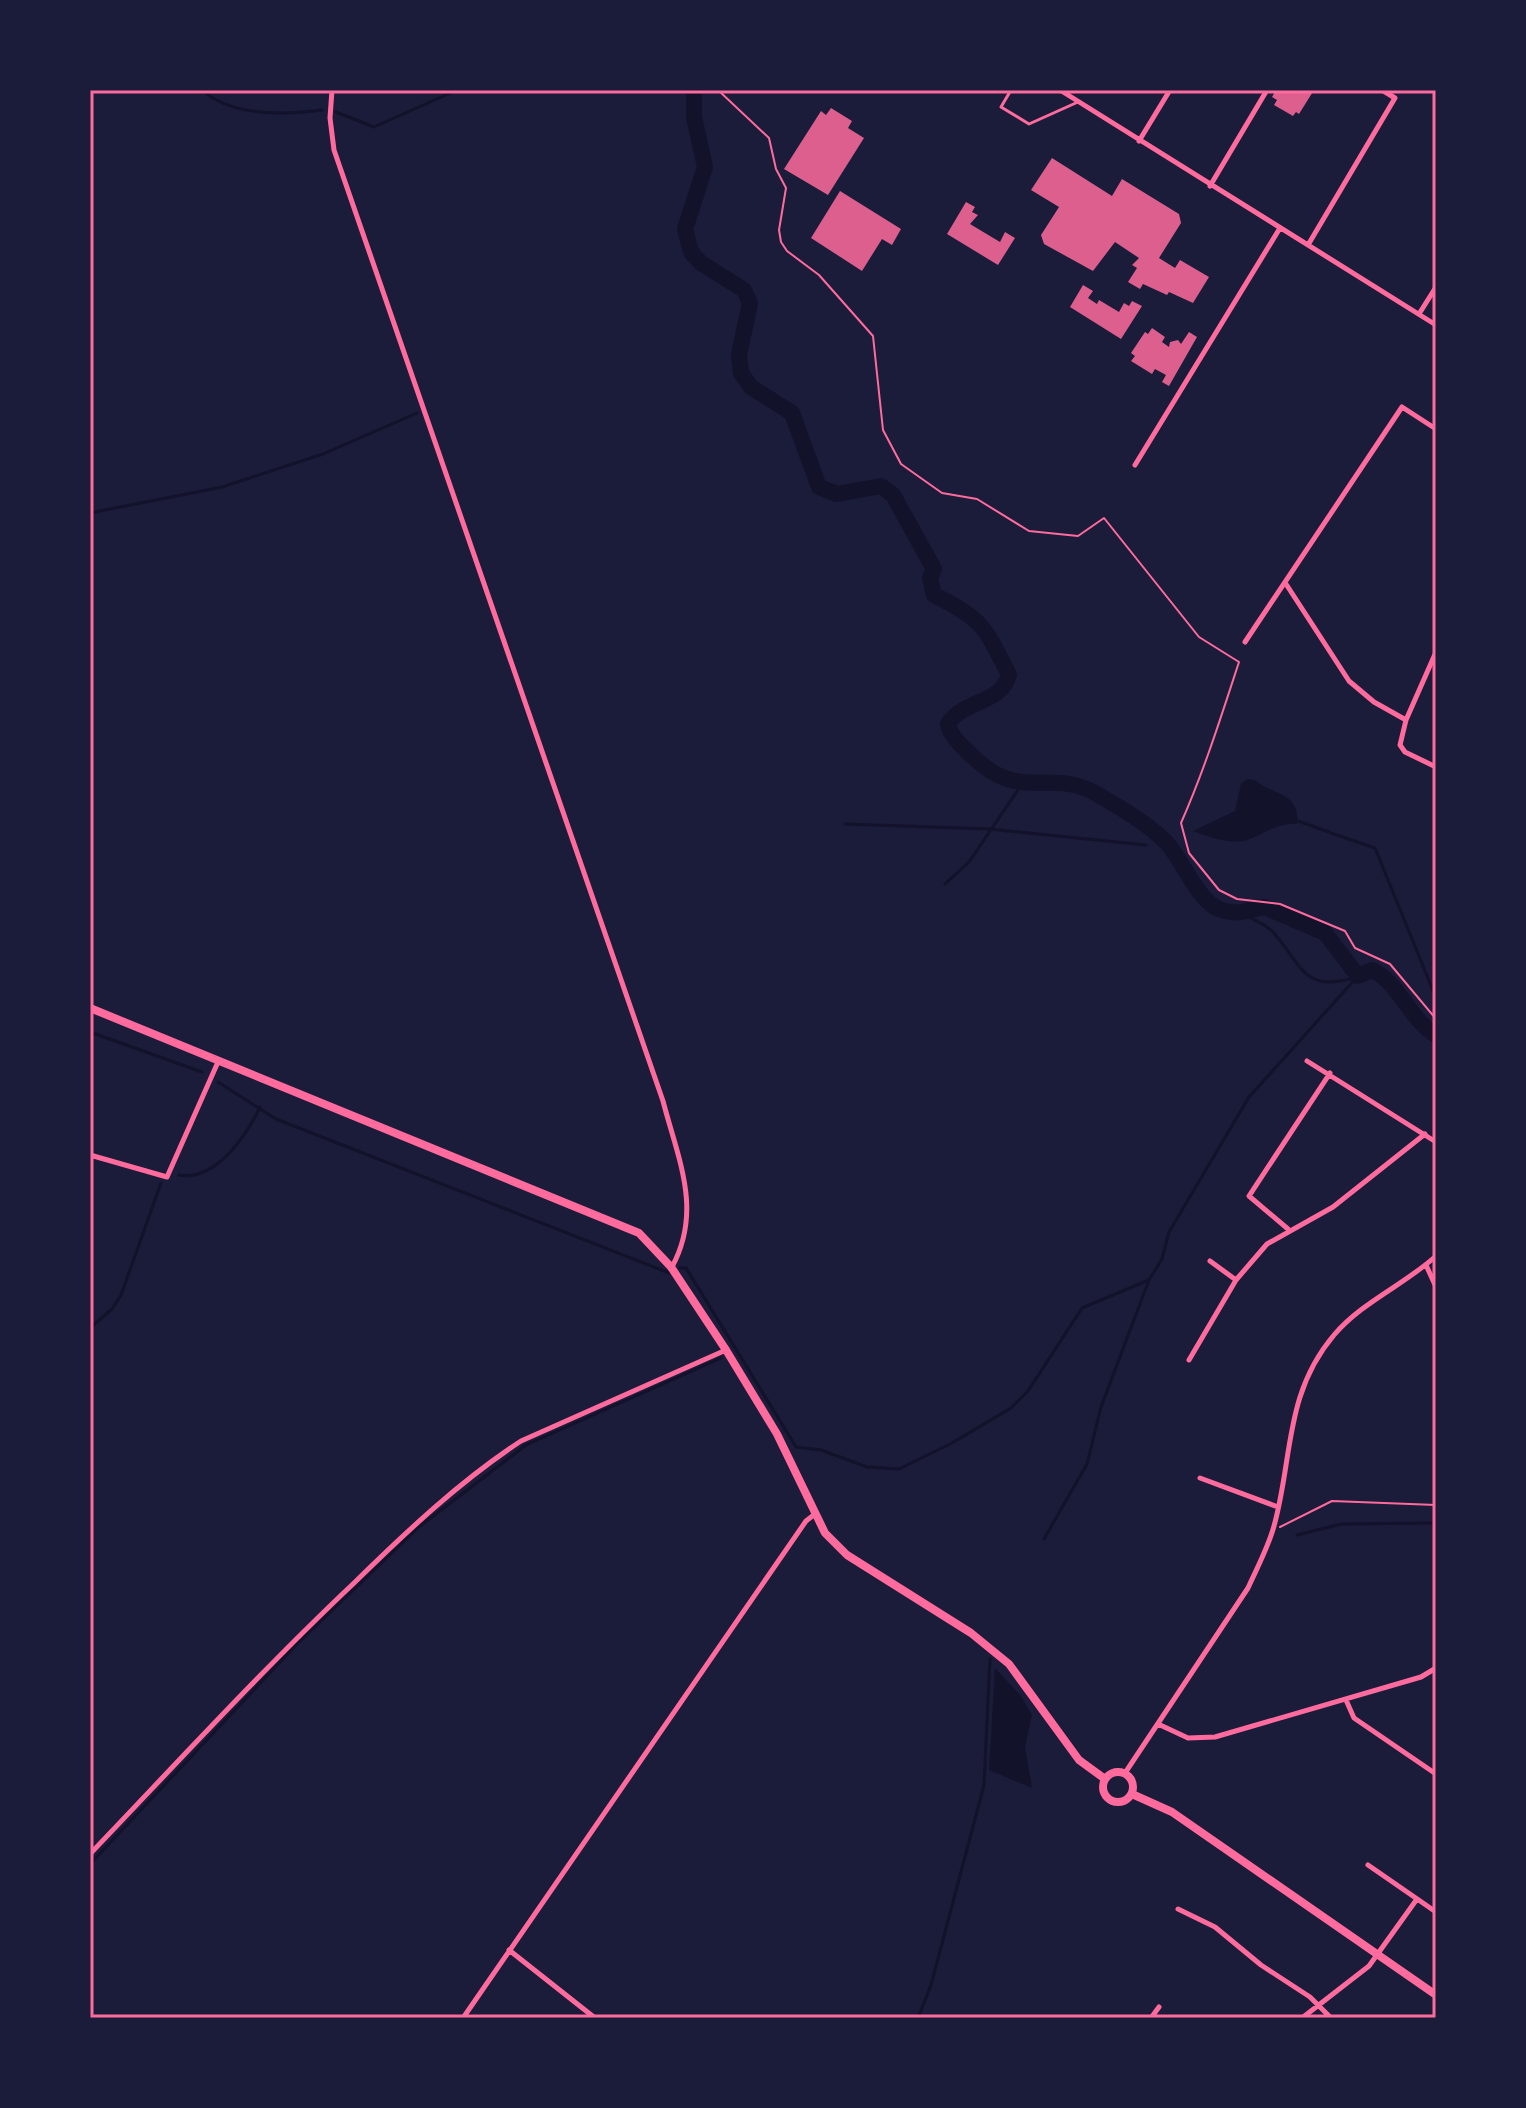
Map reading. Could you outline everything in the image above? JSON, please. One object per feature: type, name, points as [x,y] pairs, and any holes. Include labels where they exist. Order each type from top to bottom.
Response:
[{"type":"main road","points":[[90,1008],[639,1233],[671,1267],[726,1350],[777,1434],[825,1533],[847,1555],[971,1633],[1009,1664],[1079,1760],[1105,1779]]},
{"type":"main road","points":[[1111,1773],[1125,1773],[1132,1780],[1132,1794],[1122,1802],[1109,1799],[1104,1794],[1105,1779],[1111,1773]]},
{"type":"main road","points":[[1132,1794],[1172,1812],[1436,1995]]},
{"type":"street","points":[[332,90],[330,118],[334,150],[663,1101],[686,1193],[689,1220],[686,1237],[671,1267]]},
{"type":"street","points":[[1139,141],[1170,90]]},
{"type":"street","points":[[1210,186],[1267,90]]},
{"type":"street","points":[[1308,245],[1395,98],[1382,90]]},
{"type":"street","points":[[1064,91],[1210,186],[1436,325]]},
{"type":"street","points":[[1135,465],[1280,228]]},
{"type":"street","points":[[1419,314],[1436,287]]},
{"type":"street","points":[[1245,642],[1402,407],[1436,429]]},
{"type":"street","points":[[1286,584],[1349,681],[1374,702],[1406,720]]},
{"type":"street","points":[[1436,652],[1406,720],[1400,745],[1405,752],[1436,767]]},
{"type":"street","points":[[1307,1061],[1436,1142]]},
{"type":"street","points":[[90,1155],[167,1177],[218,1062]]},
{"type":"street","points":[[1289,1229],[1249,1196],[1330,1073]]},
{"type":"street","points":[[1189,1360],[1236,1280],[1267,1244],[1289,1229],[1310,1223],[1333,1207],[1425,1134]]},
{"type":"street","points":[[1125,1773],[1248,1588],[1274,1527],[1288,1439],[1320,1353],[1358,1311],[1436,1256]]},
{"type":"street","points":[[1210,1261],[1236,1280]]},
{"type":"street","points":[[1426,1265],[1436,1287]]},
{"type":"street","points":[[90,1854],[295,1638],[415,1524],[502,1454],[521,1441],[726,1350]]},
{"type":"street","points":[[1200,1478],[1278,1507]]},
{"type":"street","points":[[463,2018],[806,1521],[815,1514]]},
{"type":"street","points":[[1158,1724],[1188,1738],[1215,1737],[1421,1677],[1436,1668]]},
{"type":"street","points":[[1346,1700],[1354,1718],[1436,1774]]},
{"type":"street","points":[[1368,1865],[1436,1912]]},
{"type":"street","points":[[1302,2018],[1316,2004],[1369,1966],[1417,1899]]},
{"type":"street","points":[[1178,1909],[1215,1927],[1261,1965],[1287,1979],[1331,2018]]},
{"type":"street","points":[[509,1950],[595,2018]]},
{"type":"street","points":[[1151,2018],[1159,2007]]},
{"type":"lane","points":[[1011,90],[1001,107],[1029,124],[1078,102]]},
{"type":"path","points":[[718,90],[769,138],[776,169],[786,188],[779,230],[781,242],[787,251],[819,275],[873,336],[883,430],[901,464],[942,493],[977,499],[1029,531],[1078,536],[1104,518],[1199,637],[1239,662],[1203,762],[1199,787],[1181,823],[1189,853],[1219,890],[1237,899],[1280,904],[1345,931],[1355,948],[1390,964],[1436,1019]]},
{"type":"path","points":[[1274,1527],[1282,1527],[1332,1501],[1436,1505]]},
{"type":"shaded area","points":[[1247,779],[1255,780],[1289,799],[1296,809],[1297,824],[1280,826],[1240,841],[1193,831],[1235,811],[1241,784]]},
{"type":"shaded area","points":[[995,1668],[1021,1696],[1032,1715],[1025,1747],[1032,1788],[989,1770]]},
{"type":"building","points":[[1276,90],[1314,90],[1299,114],[1296,112],[1293,116],[1274,105],[1277,100],[1272,97]]},
{"type":"building","points":[[831,108],[852,121],[848,128],[864,138],[828,195],[784,169],[821,111],[826,115]]},
{"type":"building","points":[[1052,158],[1112,196],[1122,179],[1179,214],[1181,223],[1159,258],[1175,268],[1180,260],[1209,277],[1193,303],[1169,292],[1167,295],[1143,284],[1140,289],[1128,282],[1137,268],[1132,265],[1139,258],[1115,242],[1093,271],[1044,244],[1041,235],[1059,207],[1031,190]]},
{"type":"building","points":[[840,191],[901,229],[892,245],[882,239],[862,271],[811,238]]},
{"type":"building","points":[[966,202],[975,207],[972,212],[978,215],[970,224],[1000,242],[1005,232],[1015,238],[998,265],[947,234]]},
{"type":"building","points":[[1083,285],[1093,291],[1088,298],[1097,304],[1099,300],[1119,312],[1124,303],[1129,306],[1132,301],[1142,306],[1121,339],[1070,307]]},
{"type":"building","points":[[1152,328],[1165,337],[1162,342],[1169,347],[1170,342],[1178,340],[1181,344],[1189,332],[1197,337],[1169,386],[1162,382],[1166,375],[1155,369],[1152,374],[1131,361],[1135,356],[1131,353],[1145,332],[1148,334]]},
{"type":"waterway","points":[[202,90],[214,99],[243,110],[275,113],[322,110]]},
{"type":"waterway","points":[[336,112],[374,127],[457,90]]},
{"type":"waterway","points":[[694,90],[694,117],[705,167],[685,229],[691,252],[701,263],[744,290],[750,303],[739,355],[741,373],[751,387],[792,413],[819,487],[837,494],[881,486],[893,495],[934,569],[930,578],[934,595],[963,611],[981,626],[1009,675],[998,692],[963,710],[948,724],[956,740],[987,769],[1004,778],[1019,782],[1080,786],[1124,810],[1167,843],[1211,905],[1237,912],[1265,907],[1325,933],[1358,976],[1372,970],[1381,976],[1418,1020],[1436,1035]]},
{"type":"waterway","points":[[90,513],[222,487],[323,454],[417,413]]},
{"type":"waterway","points":[[945,884],[969,862],[1022,784]]},
{"type":"waterway","points":[[1298,821],[1329,832]]},
{"type":"waterway","points":[[845,824],[989,829],[1146,845]]},
{"type":"waterway","points":[[1331,833],[1375,848],[1434,993]]},
{"type":"waterway","points":[[1245,915],[1272,931],[1297,964],[1313,979],[1324,982],[1356,977]]},
{"type":"waterway","points":[[680,1268],[686,1268],[796,1447],[821,1450],[867,1467],[899,1469],[952,1443],[1011,1408],[1028,1391],[1082,1308],[1149,1280],[1162,1259],[1169,1232],[1249,1097],[1358,976]]},
{"type":"waterway","points":[[90,1032],[202,1072]]},
{"type":"waterway","points":[[218,1082],[276,1119],[669,1273]]},
{"type":"waterway","points":[[179,1175],[192,1175],[217,1164],[238,1143],[260,1107]]},
{"type":"waterway","points":[[90,1328],[112,1309],[121,1295],[161,1183]]},
{"type":"waterway","points":[[1044,1539],[1087,1464],[1101,1407],[1149,1280]]},
{"type":"waterway","points":[[90,1864],[297,1644],[419,1527],[526,1445],[721,1358]]},
{"type":"waterway","points":[[1297,1535],[1341,1524],[1436,1523]]},
{"type":"waterway","points":[[918,2018],[931,1985],[984,1785],[990,1659]]}]
